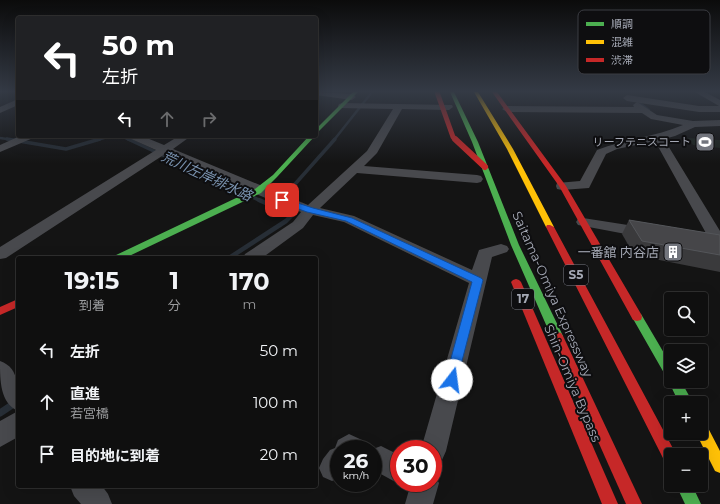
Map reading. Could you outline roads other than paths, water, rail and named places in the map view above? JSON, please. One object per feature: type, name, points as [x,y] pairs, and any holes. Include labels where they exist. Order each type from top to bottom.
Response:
[{"type":"main road","points":[[318,130],[332,116]]},
{"type":"main road","points":[[445,116],[453,137],[484,167]]},
{"type":"main road","points":[[453,116],[464,142],[478,183]]},
{"type":"main road","name":"Saitama-Omiya Expressway","points":[[462,116],[515,245],[634,504]]},
{"type":"main road","name":"Saitama-Omiya Expressway","points":[[490,116],[510,149],[665,448]]},
{"type":"main road","points":[[501,116],[511,131]]},
{"type":"main road","points":[[512,116],[562,186],[664,364]]},
{"type":"main road","points":[[121,256],[252,193],[275,176],[310,138]]},
{"type":"main road","name":"Shin-Omiya Bypass","points":[[511,270],[610,504]]},
{"type":"main road","points":[[0,311],[16,303]]},
{"type":"main road","points":[[630,360],[666,448]]},
{"type":"main road","points":[[707,440],[720,466]]},
{"type":"main road","points":[[687,492],[693,504]]},
{"type":"street","points":[[254,256],[298,225],[304,207],[354,169],[371,153],[394,116]]},
{"type":"street","points":[[652,116],[664,120],[693,124],[720,123]]},
{"type":"street","points":[[562,186],[584,185],[601,152],[614,147],[671,134],[693,124]]},
{"type":"street","points":[[658,137],[720,245]]},
{"type":"street","points":[[0,149],[25,138]]},
{"type":"street","points":[[136,138],[160,152],[252,193],[349,219],[478,280]]},
{"type":"street","points":[[0,254],[183,138]]},
{"type":"street","points":[[354,169],[478,183]]},
{"type":"street","points":[[583,222],[659,235]]},
{"type":"street","points":[[705,243],[720,245]]},
{"type":"street","points":[[436,440],[485,254],[501,247]]},
{"type":"street","points":[[0,370],[16,396]]},
{"type":"street","points":[[0,435],[16,424]]},
{"type":"street","points":[[86,488],[98,504]]},
{"type":"waterway","points":[[334,140],[353,116]]},
{"type":"waterway","points":[[0,138],[12,140]]},
{"type":"waterway","points":[[97,140],[104,138]]},
{"type":"waterway","name":"荒川左岸排水路","points":[[126,138],[130,140]]},
{"type":"waterway","points":[[7,139],[12,140]]},
{"type":"waterway","points":[[12,140],[66,149],[100,139]]},
{"type":"waterway","name":"荒川左岸排水路","points":[[128,139],[261,201]]},
{"type":"waterway","points":[[288,192],[335,139]]},
{"type":"waterway","name":"荒川左岸排水路","points":[[259,200],[286,212],[290,216]]},
{"type":"waterway","name":"荒川左岸排水路","points":[[232,256],[286,221],[295,212]]},
{"type":"waterway","name":"荒川左岸排水路","points":[[0,413],[15,403]]},
{"type":"place","name":"リーフテニスコート","points":[[705,142]]},
{"type":"place","name":"一番舘 内谷店","points":[[673,252]]}]
